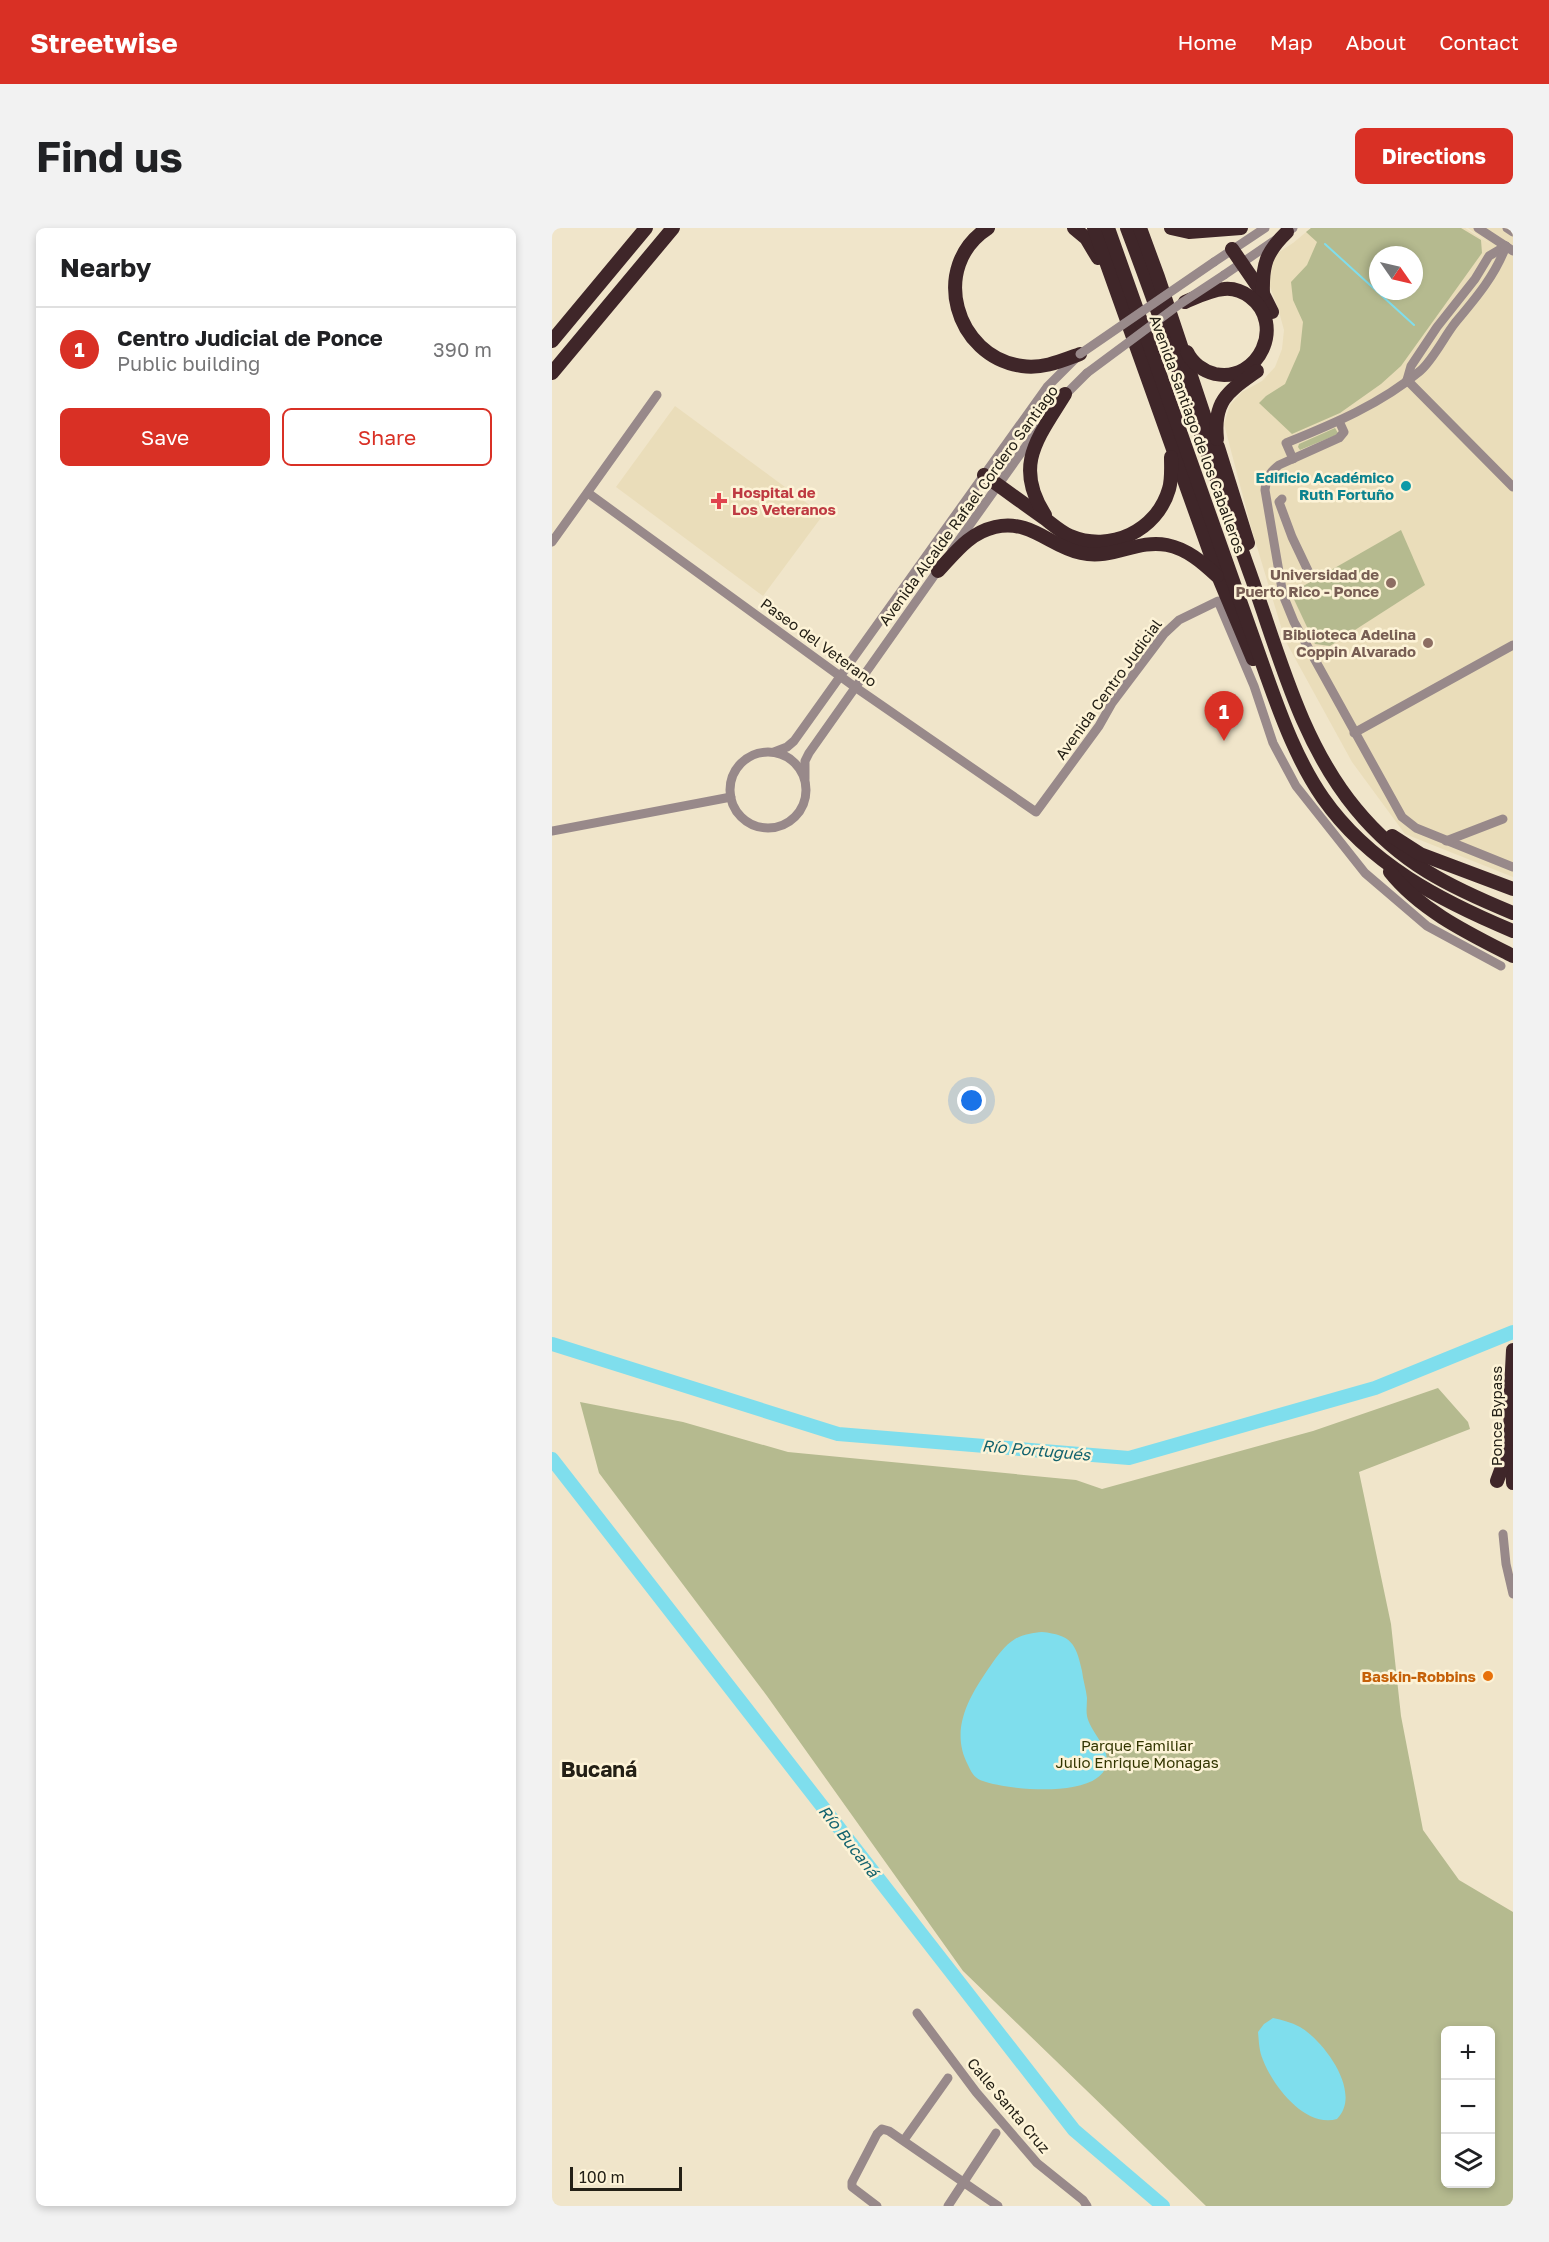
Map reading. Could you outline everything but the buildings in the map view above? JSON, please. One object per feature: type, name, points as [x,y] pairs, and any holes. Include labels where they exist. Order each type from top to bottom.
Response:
[{"type":"highway","points":[[552,341],[646,228]]},
{"type":"highway","points":[[552,373],[672,228]]},
{"type":"highway","points":[[988,228],[970,245],[957,274],[957,307],[959,316],[970,335],[995,357],[1023,366],[1055,364],[1080,354]]},
{"type":"highway","points":[[1074,228],[1092,246],[1105,276],[1118,294]]},
{"type":"highway","points":[[1094,228],[1219,578],[1253,661],[1267,677]]},
{"type":"highway","name":"Avenida Santiago de los Caballeros","points":[[1108,228],[1267,677],[1293,743],[1309,776],[1336,814],[1380,858],[1402,875],[1452,905],[1513,931]]},
{"type":"highway","name":"Avenida Santiago de los Caballeros","points":[[1127,228],[1251,578],[1311,738],[1332,777],[1357,811],[1392,846],[1436,879],[1513,913]]},
{"type":"highway","points":[[1140,228],[1210,433],[1218,447],[1250,549],[1251,578]]},
{"type":"highway","points":[[1171,228],[1189,231],[1241,228]]},
{"type":"highway","points":[[1263,294],[1263,270],[1267,256],[1276,242],[1290,230]]},
{"type":"highway","points":[[1218,447],[1216,423],[1221,404],[1232,388],[1260,368],[1272,347],[1276,333],[1275,321],[1263,294],[1232,249]]},
{"type":"highway","points":[[1175,329],[1192,360],[1205,370],[1225,375],[1242,371],[1252,364],[1264,347],[1268,331],[1266,319],[1260,308],[1242,292],[1228,289],[1213,291],[1180,304]]},
{"type":"highway","points":[[1049,522],[1030,484],[1029,466],[1036,443],[1065,394]]},
{"type":"highway","points":[[984,475],[1071,537],[1097,542],[1122,539],[1140,530],[1157,514],[1168,494],[1172,472],[1171,446]]},
{"type":"highway","points":[[938,571],[968,538],[1006,525],[1028,529],[1063,547],[1090,555],[1106,555],[1148,545],[1166,545],[1193,556],[1219,578]]},
{"type":"highway","points":[[1357,811],[1420,854],[1513,889]]},
{"type":"highway","points":[[1380,858],[1404,889],[1448,921],[1513,956]]},
{"type":"highway","name":"Ponce Bypass","points":[[1513,1350],[1510,1404],[1513,1483]]},
{"type":"highway","points":[[1497,1481],[1511,1444]]},
{"type":"street","name":"Avenida Alcalde Rafael Cordero Santiago","points":[[774,752],[787,747],[794,741],[1047,387],[1080,354],[1265,228]]},
{"type":"street","points":[[1293,459],[1286,443],[1360,411],[1422,370],[1509,249],[1478,228]]},
{"type":"street","name":"Avenida Alcalde Rafael Cordero Santiago","points":[[805,779],[805,761],[808,753],[997,484],[1065,394],[1087,373],[1180,304],[1290,230]]},
{"type":"street","points":[[1407,380],[1513,487]]},
{"type":"street","points":[[552,542],[657,395]]},
{"type":"street","points":[[1339,421],[1344,432],[1339,438],[1279,465],[1265,481],[1264,490],[1283,595],[1294,622],[1402,817],[1416,828],[1513,867]]},
{"type":"street","name":"Paseo del Veterano","points":[[588,493],[855,687],[1036,812]]},
{"type":"street","points":[[1268,508],[1281,500],[1292,537],[1311,577]]},
{"type":"street","name":"Avenida Centro Judicial","points":[[1036,812],[1100,726],[1112,703],[1164,634],[1179,620],[1218,602],[1254,686],[1273,742],[1296,786],[1365,873],[1427,926],[1501,966]]},
{"type":"street","points":[[1354,733],[1513,645]]},
{"type":"street","points":[[774,752],[793,761],[805,779],[806,794],[802,807],[793,819],[780,826],[766,828],[752,825],[740,816],[731,797],[733,775],[741,763],[753,755],[774,752]]},
{"type":"street","points":[[552,831],[731,797]]},
{"type":"street","points":[[1446,841],[1503,819]]},
{"type":"street","points":[[1503,1534],[1513,1594]]},
{"type":"street","name":"Calle Santa Cruz","points":[[917,2013],[976,2092],[1037,2163],[1083,2200],[1087,2206]]},
{"type":"street","points":[[904,2140],[948,2078]]},
{"type":"street","points":[[878,2206],[855,2191],[852,2182],[877,2134],[882,2129],[889,2130],[998,2206]]},
{"type":"street","points":[[948,2206],[996,2133]]},
{"type":"shaded area","name":"Universidad de Puerto Rico - Ponce","points":[[1311,228],[1465,228],[1492,245],[1468,228],[1513,228],[1513,877],[1405,834],[1352,762],[1285,640],[1251,527],[1224,424],[1230,405],[1242,392],[1262,381],[1275,367],[1282,349],[1284,330],[1269,284],[1273,256]]},
{"type":"shaded area","name":"Hospital de Los Veteranos","points":[[675,406],[823,515],[763,596],[616,487]]},
{"type":"green space","points":[[1311,228],[1461,228],[1481,240],[1482,253],[1401,366],[1381,384],[1340,413],[1292,434],[1259,403],[1285,384],[1300,350],[1303,322],[1293,300],[1291,282],[1307,265],[1317,242],[1306,232]]},
{"type":"green space","points":[[1335,428],[1338,433],[1336,435],[1300,450],[1298,447],[1299,444]]},
{"type":"green space","points":[[1401,530],[1425,585],[1330,646],[1315,644],[1291,593]]},
{"type":"green space","name":"Parque Familiar Julio Enrique Monagas","points":[[1438,1388],[1468,1422],[1470,1429],[1359,1472],[1391,1624],[1401,1716],[1423,1830],[1459,1880],[1513,1912],[1513,2206],[1206,2206],[963,1971],[767,1696],[599,1473],[580,1402],[683,1422],[788,1452],[1076,1480],[1102,1489],[1313,1431]]},
{"type":"water","points":[[1042,1632],[1066,1638],[1071,1642],[1080,1661],[1087,1698],[1087,1716],[1107,1756],[1102,1774],[1089,1782],[1052,1789],[1012,1787],[980,1780],[969,1768],[961,1738],[961,1725],[969,1700],[993,1662],[1008,1644],[1021,1636]]},
{"type":"water","points":[[1273,2018],[1300,2027],[1310,2034],[1329,2055],[1343,2082],[1346,2096],[1344,2108],[1337,2119],[1325,2120],[1302,2111],[1292,2103],[1274,2081],[1262,2057],[1258,2032]]},
{"type":"waterway","points":[[1325,244],[1414,325]]},
{"type":"waterway","name":"Río Portugués","points":[[552,1344],[838,1434],[1129,1458],[1375,1388],[1513,1332]]},
{"type":"waterway","name":"Río Bucaná","points":[[552,1459],[1074,2130],[1163,2206]]},
{"type":"place","name":"Edificio Académico Ruth Fortuño","points":[[1406,486]]},
{"type":"place","name":"Hospital de Los Veteranos","points":[[719,501]]},
{"type":"place","name":"Universidad de Puerto Rico - Ponce","points":[[1391,583]]},
{"type":"place","name":"Biblioteca Adelina Coppin Alvarado","points":[[1428,643]]},
{"type":"place","name":"Centro Judicial de Ponce","points":[[1224,741]]},
{"type":"place","name":"Baskin-Robbins","points":[[1488,1676]]},
{"type":"district","name":"Bucaná","points":[[599,1769]]}]
